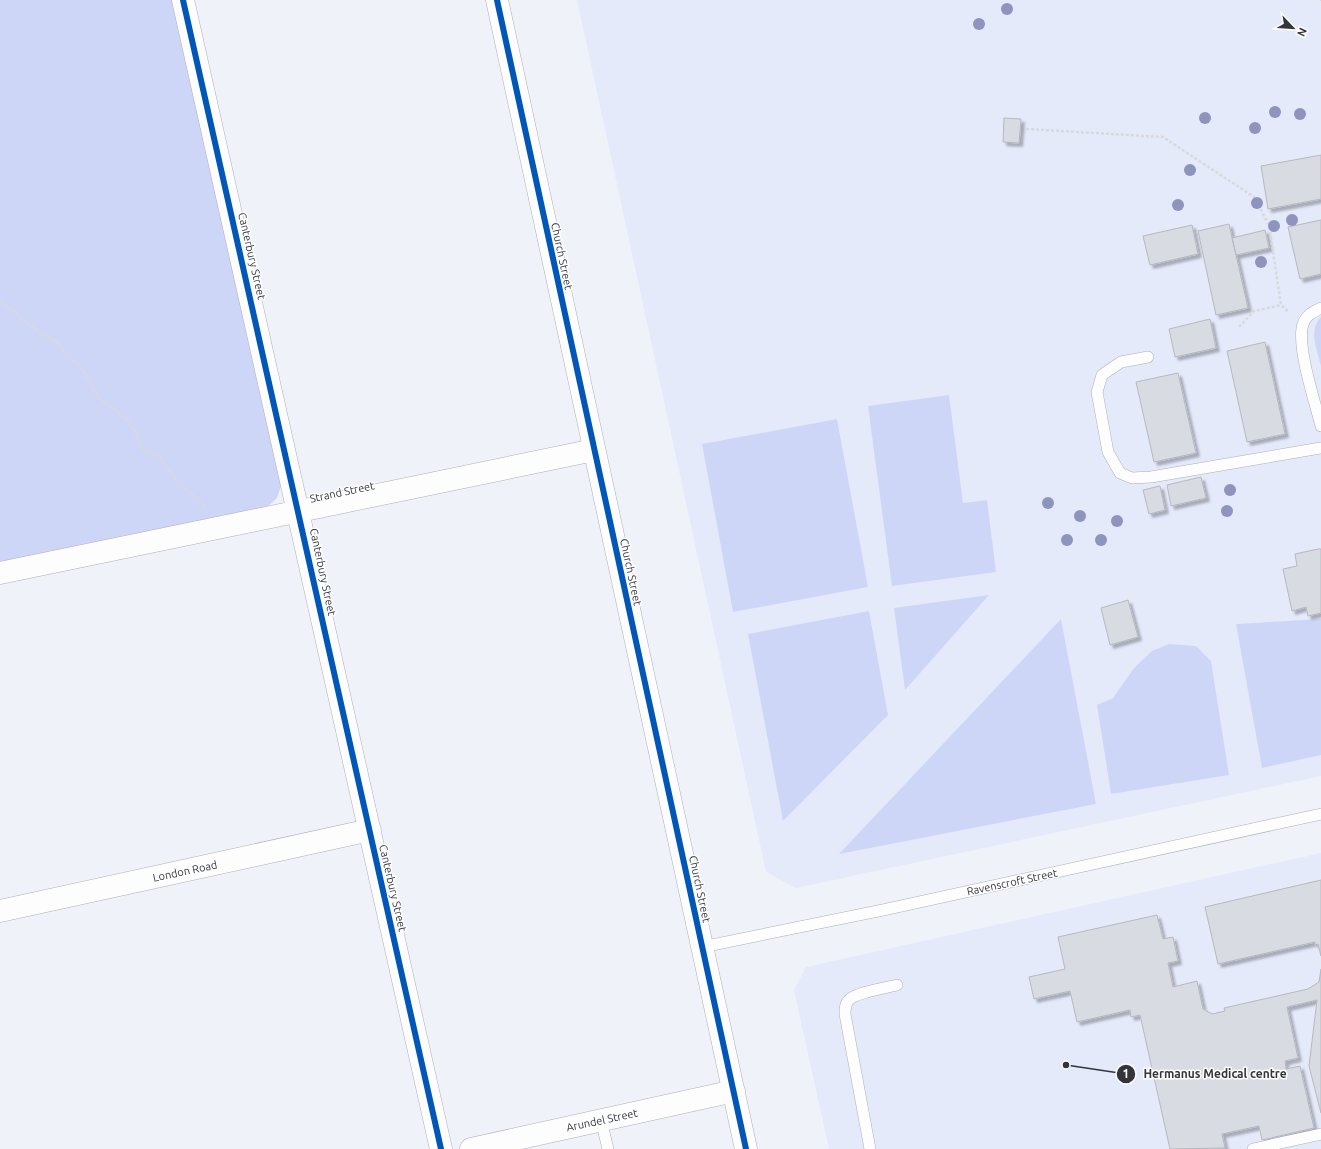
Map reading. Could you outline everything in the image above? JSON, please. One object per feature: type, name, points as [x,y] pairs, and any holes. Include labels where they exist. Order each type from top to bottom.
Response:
[{"type":"street","name":"Canterbury Street","points":[[184,0],[300,511],[441,1149]]},
{"type":"street","name":"Church Street","points":[[497,0],[746,1149]]},
{"type":"street","name":"Strand Street","points":[[0,573],[594,450]]},
{"type":"street","name":"London Road","points":[[0,911],[370,830]]},
{"type":"street","name":"Arundel Street","points":[[471,1149],[734,1091]]},
{"type":"lane","points":[[1321,308],[1309,314],[1303,324],[1301,341],[1321,426]]},
{"type":"lane","points":[[1148,357],[1121,362],[1102,375],[1097,392],[1108,452],[1120,473],[1132,478],[1151,477],[1321,448]]},
{"type":"lane","name":"Ravenscroft Street","points":[[702,946],[883,910],[1321,814]]},
{"type":"lane","points":[[870,1149],[845,1014],[846,1005],[850,999],[858,995],[896,985]]},
{"type":"lane","points":[[601,1120],[608,1149]]},
{"type":"lane","points":[[1253,1149],[1321,1134]]},
{"type":"path","points":[[1026,129],[1163,137],[1254,197],[1269,225],[1281,305],[1303,324]]},
{"type":"path","points":[[0,301],[44,335],[56,342],[68,358],[78,363],[99,398],[127,419],[135,431],[140,446],[147,452],[158,455],[177,481],[203,502],[215,517],[216,528]]},
{"type":"path","points":[[1239,327],[1254,311],[1281,305]]},
{"type":"shaded area","points":[[0,0],[175,0],[281,486],[277,498],[267,507],[0,563]]},
{"type":"shaded area","points":[[577,0],[1321,0],[1321,776],[796,888],[766,872]]},
{"type":"shaded area","points":[[1321,317],[1321,366],[1314,334],[1317,322]]},
{"type":"shaded area","points":[[949,395],[963,503],[987,500],[996,572],[892,586],[868,406]]},
{"type":"shaded area","points":[[837,419],[868,587],[733,612],[702,444]]},
{"type":"shaded area","points":[[989,595],[905,690],[894,608]]},
{"type":"shaded area","points":[[869,611],[888,715],[783,821],[748,634]]},
{"type":"shaded area","points":[[1061,619],[1096,804],[839,854]]},
{"type":"shaded area","points":[[1321,619],[1321,755],[1262,768],[1236,624]]},
{"type":"shaded area","points":[[1169,644],[1196,646],[1211,661],[1229,775],[1111,794],[1097,705],[1113,698],[1134,668],[1152,651]]},
{"type":"shaded area","points":[[1321,853],[1321,1149],[829,1149],[794,990],[806,967]]},
{"type":"building","points":[[1004,118],[1021,119],[1019,143],[1003,142]]},
{"type":"building","points":[[1321,155],[1321,199],[1268,209],[1261,166]]},
{"type":"building","points":[[1321,220],[1321,274],[1300,279],[1288,227]]},
{"type":"building","points":[[1229,224],[1248,308],[1216,315],[1198,231]]},
{"type":"building","points":[[1192,225],[1198,254],[1150,265],[1143,236]]},
{"type":"building","points":[[1265,230],[1269,248],[1236,255],[1232,238]]},
{"type":"building","points":[[1210,319],[1216,348],[1175,357],[1169,329]]},
{"type":"building","points":[[1265,342],[1285,434],[1247,442],[1227,351]]},
{"type":"building","points":[[1178,373],[1196,453],[1154,462],[1136,382]]},
{"type":"building","points":[[1201,477],[1206,498],[1171,506],[1167,485]]},
{"type":"building","points":[[1160,486],[1165,510],[1149,514],[1143,490]]},
{"type":"building","points":[[1321,549],[1321,613],[1308,616],[1306,607],[1292,611],[1283,569],[1297,566],[1295,554]]},
{"type":"building","points":[[1128,600],[1138,637],[1110,645],[1101,608]]},
{"type":"building","points":[[1321,880],[1321,956],[1318,944],[1315,945],[1315,942],[1218,964],[1205,907]]},
{"type":"building","points":[[1157,915],[1163,939],[1173,937],[1178,961],[1168,963],[1173,987],[1197,981],[1203,1009],[1212,1014],[1225,1011],[1224,1008],[1308,989],[1319,982],[1321,969],[1321,1113],[1309,1066],[1317,1000],[1287,1007],[1298,1058],[1285,1061],[1286,1069],[1300,1066],[1314,1128],[1262,1140],[1259,1126],[1222,1134],[1225,1148],[1170,1149],[1140,1015],[1131,1017],[1130,1010],[1077,1022],[1070,991],[1034,999],[1029,977],[1065,969],[1058,937]]},
{"type":"cycle path","points":[[183,0],[441,1149]]},
{"type":"cycle path","points":[[497,0],[746,1149]]},
{"type":"place","name":"Hermanus Medical centre","points":[[1066,1065]]}]
